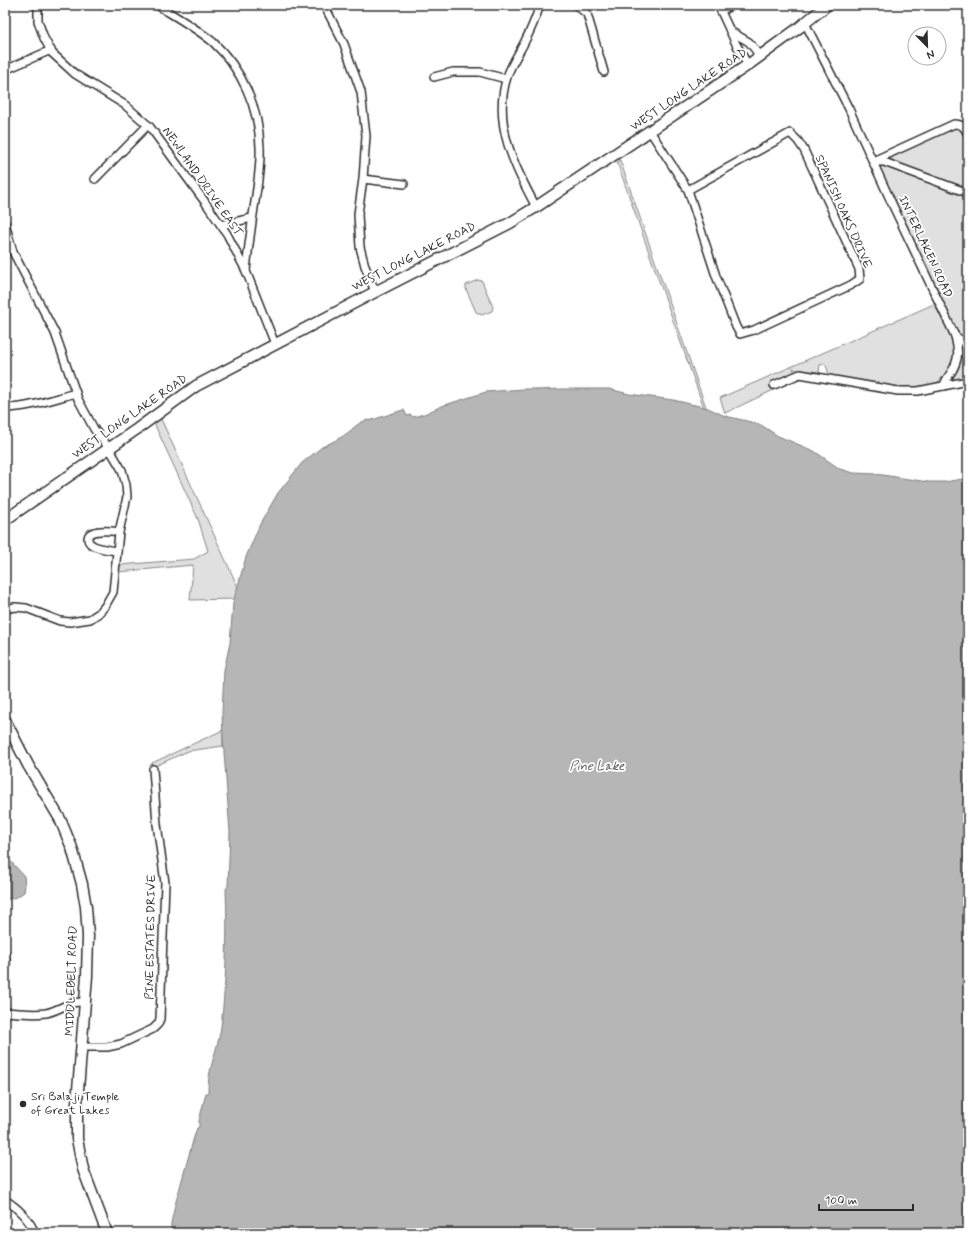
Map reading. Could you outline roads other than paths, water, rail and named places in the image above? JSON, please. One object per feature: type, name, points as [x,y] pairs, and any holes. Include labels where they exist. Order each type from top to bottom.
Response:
[{"type":"main road","name":"WEST LONG LAKE ROAD","points":[[5,520],[196,386],[510,223],[536,207],[761,57],[827,5]]},
{"type":"main road","name":"MIDDLEBELT ROAD","points":[[5,720],[28,765],[60,818],[71,844],[79,869],[87,923],[88,954],[77,1118],[78,1148],[86,1179],[107,1233]]},
{"type":"street","name":"NEWLAND DRIVE EAST","points":[[38,5],[38,21],[44,38],[51,50],[75,74],[125,105],[148,125],[179,164],[227,234],[246,271],[275,344]]},
{"type":"street","points":[[157,5],[194,28],[213,43],[233,65],[248,90],[257,118],[260,148],[257,187],[246,271]]},
{"type":"street","points":[[324,5],[344,44],[361,92],[366,136],[363,179],[358,214],[360,247],[365,266],[375,292]]},
{"type":"street","points":[[536,207],[510,154],[506,143],[502,122],[503,98],[506,79],[535,20],[540,5]]},
{"type":"street","points":[[576,5],[587,14],[604,72]]},
{"type":"street","points":[[732,5],[720,8],[736,44],[748,65]]},
{"type":"street","name":"INTERLAKEN ROAD","points":[[805,23],[848,109],[955,336],[959,350],[957,359],[945,381],[944,386]]},
{"type":"street","points":[[730,31],[749,42],[761,57]]},
{"type":"street","points":[[5,70],[51,50]]},
{"type":"street","points":[[434,77],[454,72],[480,72],[506,79]]},
{"type":"street","points":[[873,162],[954,124],[959,124],[965,127],[968,134]]},
{"type":"street","points":[[95,179],[148,125]]},
{"type":"street","name":"SPANISH OAKS DRIVE","points":[[650,131],[688,190],[716,276],[740,334],[754,330],[851,285],[860,279],[859,269],[804,150],[790,133],[688,190]]},
{"type":"street","points":[[873,162],[884,162],[968,193]]},
{"type":"street","points":[[363,179],[404,184]]},
{"type":"street","points":[[221,225],[252,218]]},
{"type":"street","points":[[5,223],[13,252],[55,333],[76,393],[94,429],[109,448],[122,470],[126,485],[127,497],[119,532],[113,592],[99,613],[90,619],[79,622],[65,622],[26,608],[15,607],[5,609]]},
{"type":"street","points":[[955,336],[968,345]]},
{"type":"street","points":[[774,385],[800,374],[898,391],[918,391],[968,381]]},
{"type":"street","points":[[5,408],[13,408],[76,393]]},
{"type":"street","points":[[117,551],[93,546],[89,543],[88,539],[91,533],[119,532]]},
{"type":"street","name":"PINE ESTATES DRIVE","points":[[82,1047],[107,1047],[121,1044],[153,1030],[160,1019],[165,884],[157,824],[153,769]]},
{"type":"street","points":[[5,954],[5,984]]},
{"type":"street","points":[[5,1012],[38,1014],[46,1013],[77,1001],[85,1002]]},
{"type":"street","points":[[5,1200],[21,1212],[35,1233]]},
{"type":"water","name":"Pine Lake","points":[[523,389],[609,389],[629,394],[673,400],[708,408],[725,416],[761,425],[778,436],[814,451],[840,469],[853,473],[876,474],[928,482],[945,482],[968,478],[968,1233],[171,1233],[171,1223],[175,1205],[194,1137],[197,1128],[199,1127],[199,1121],[206,1093],[208,1093],[209,1076],[221,1027],[226,958],[226,889],[228,886],[230,832],[222,713],[224,670],[230,643],[233,603],[246,557],[260,524],[278,493],[302,463],[322,447],[343,436],[360,423],[403,410],[407,416],[411,415],[413,417],[486,392]]},
{"type":"water","points":[[5,855],[24,876],[25,885],[24,892],[17,897],[6,900]]},
{"type":"place","name":"Sri Balaji Temple of Great Lakes","points":[[23,1104]]}]
